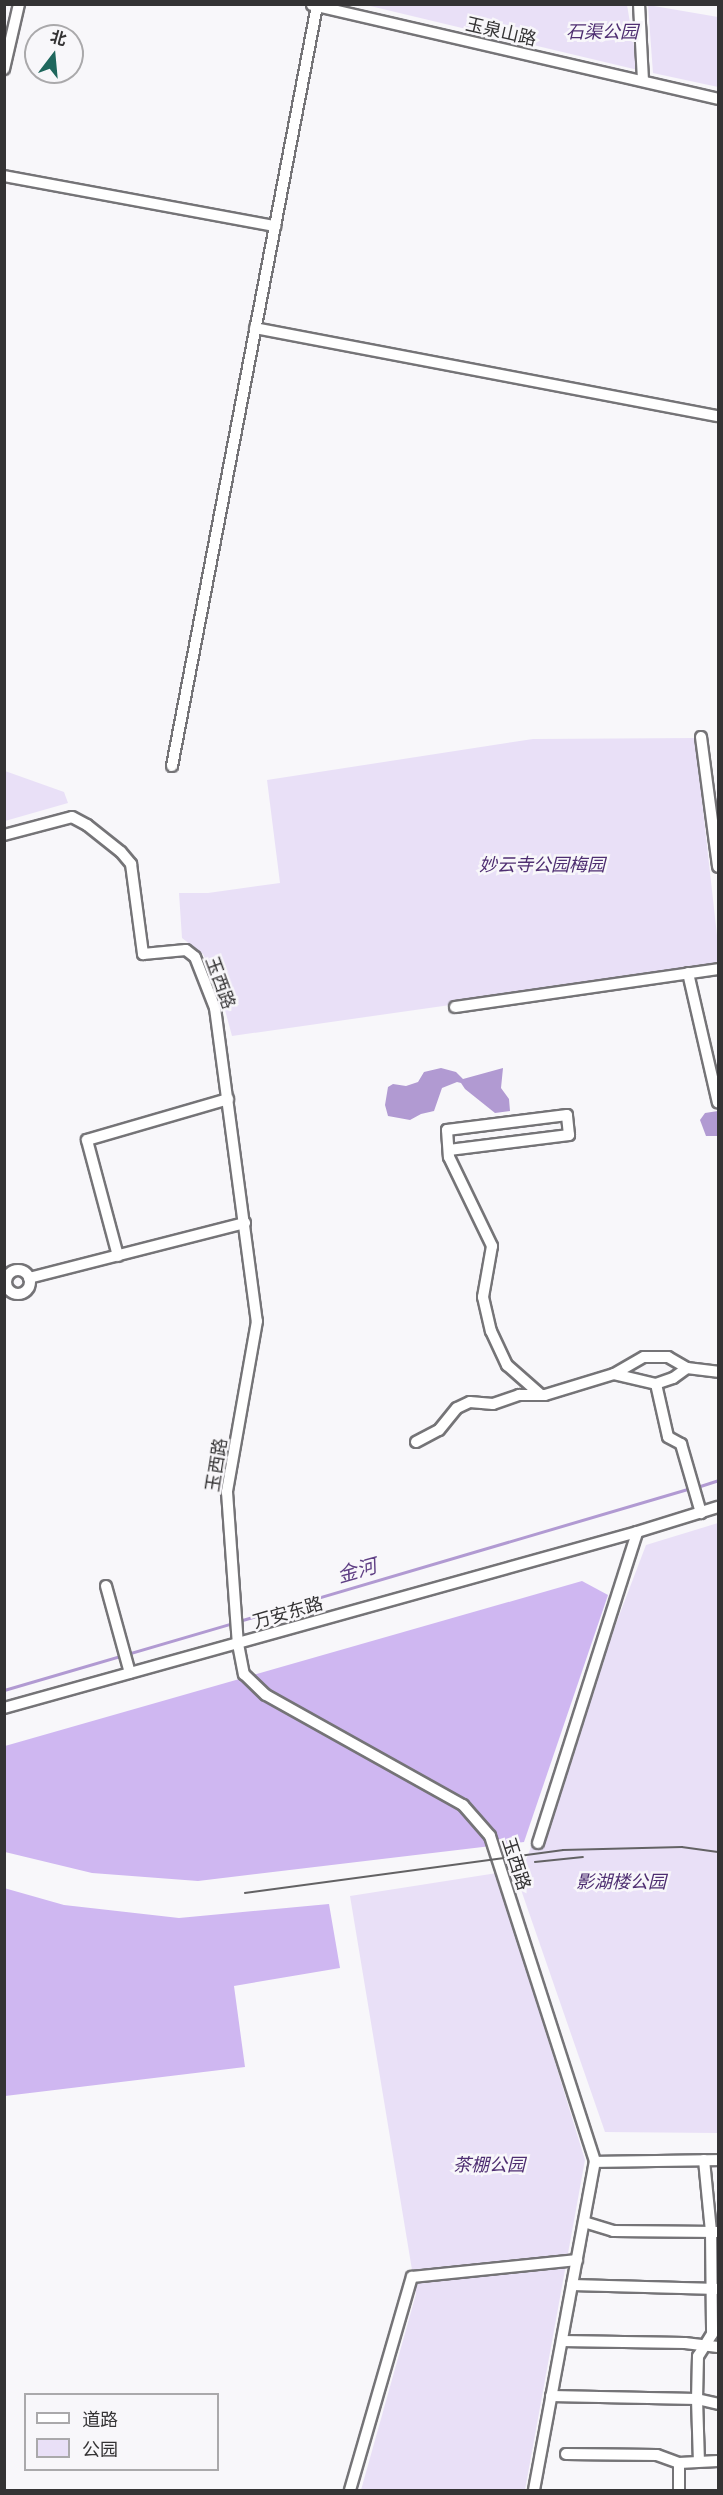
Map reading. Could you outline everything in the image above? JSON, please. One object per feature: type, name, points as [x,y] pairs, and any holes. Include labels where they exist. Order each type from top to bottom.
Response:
[{"type":"street","points":[[4,69],[19,4]]},
{"type":"street","points":[[639,4],[643,81]]},
{"type":"street","points":[[172,765],[275,226],[314,5]]},
{"type":"street","name":"玉泉山路","points":[[314,5],[718,99]]},
{"type":"street","points":[[4,176],[275,226]]},
{"type":"street","points":[[255,328],[718,416]]},
{"type":"street","points":[[701,737],[718,867]]},
{"type":"street","name":"玉西路","points":[[4,835],[72,817],[121,852],[131,864],[142,954],[186,950],[195,957],[215,1008],[257,1321],[227,1492],[238,1644],[244,1674],[266,1695],[463,1804],[490,1836],[595,2162]]},
{"type":"street","points":[[455,1007],[718,969]]},
{"type":"street","points":[[688,973],[718,1103]]},
{"type":"street","points":[[118,1256],[87,1140],[228,1099]]},
{"type":"street","points":[[449,1150],[569,1135],[567,1115],[447,1130],[449,1150],[461,1185],[492,1246],[483,1296],[491,1331],[507,1365],[541,1395]]},
{"type":"street","points":[[29,1278],[244,1223]]},
{"type":"street","points":[[20,1270],[29,1278],[28,1289],[21,1294],[14,1294],[5,1287],[6,1277],[12,1272],[20,1270]]},
{"type":"street","points":[[416,1442],[439,1430],[457,1408],[470,1402],[493,1404],[519,1395],[541,1395],[614,1374],[644,1357],[668,1357],[687,1368],[718,1372]]},
{"type":"street","points":[[614,1374],[656,1384],[673,1378],[687,1368]]},
{"type":"street","points":[[656,1384],[668,1437],[681,1444],[701,1513]]},
{"type":"street","name":"万安东路","points":[[4,1708],[637,1533],[718,1507]]},
{"type":"street","points":[[538,1843],[637,1533]]},
{"type":"street","points":[[106,1586],[130,1673]]},
{"type":"street","points":[[699,2461],[698,2356],[712,2334],[715,2289],[715,2232],[704,2160]]},
{"type":"street","points":[[534,2490],[595,2162],[718,2160]]},
{"type":"street","points":[[584,2222],[613,2231],[715,2232]]},
{"type":"street","points":[[350,2490],[412,2277],[577,2260]]},
{"type":"street","points":[[572,2285],[715,2289]]},
{"type":"street","points":[[562,2341],[685,2343],[718,2347]]},
{"type":"street","points":[[551,2396],[697,2399],[718,2404]]},
{"type":"street","points":[[566,2454],[657,2455],[679,2463],[718,2462]]},
{"type":"street","points":[[679,2463],[679,2490]]},
{"type":"green space","name":"石渠公园","points":[[366,5],[627,5],[638,70]]},
{"type":"green space","points":[[648,5],[718,17],[718,87],[653,73]]},
{"type":"green space","name":"妙云寺公园梅园","points":[[695,738],[718,944],[718,967],[232,1036],[219,988],[203,954],[182,938],[179,893],[208,893],[280,883],[267,780],[533,739]]},
{"type":"green space","points":[[5,771],[64,792],[68,803],[5,821]]},
{"type":"green space","name":"影湖楼公园","points":[[718,1523],[718,2133],[605,2132],[518,1881],[646,1545]]},
{"type":"green space","name":"茶棚公园","points":[[497,1873],[585,2160],[525,2490],[361,2490],[416,2294],[350,1896]]},
{"type":"shaded area","points":[[441,1068],[456,1072],[463,1079],[503,1068],[501,1088],[509,1099],[510,1111],[495,1113],[457,1082],[442,1088],[434,1111],[410,1120],[388,1116],[385,1105],[388,1087],[393,1084],[406,1086],[418,1082],[424,1072]]},
{"type":"shaded area","points":[[718,1111],[718,1136],[706,1136],[700,1120],[705,1113]]},
{"type":"shaded area","points":[[582,1581],[608,1595],[524,1842],[198,1881],[92,1873],[5,1852],[5,1746]]},
{"type":"shaded area","points":[[4,1888],[64,1905],[179,1918],[329,1904],[340,1968],[234,1986],[245,2067],[5,2096]]},
{"type":"waterway","name":"金河","points":[[697,1487],[718,1480]]},
{"type":"waterway","name":"金河","points":[[239,1621],[691,1488]]},
{"type":"waterway","name":"金河","points":[[4,1690],[233,1623]]},
{"type":"tram line","points":[[245,1893],[563,1850],[682,1847],[718,1852]]},
{"type":"tram line","points":[[535,1862],[583,1857]]}]
